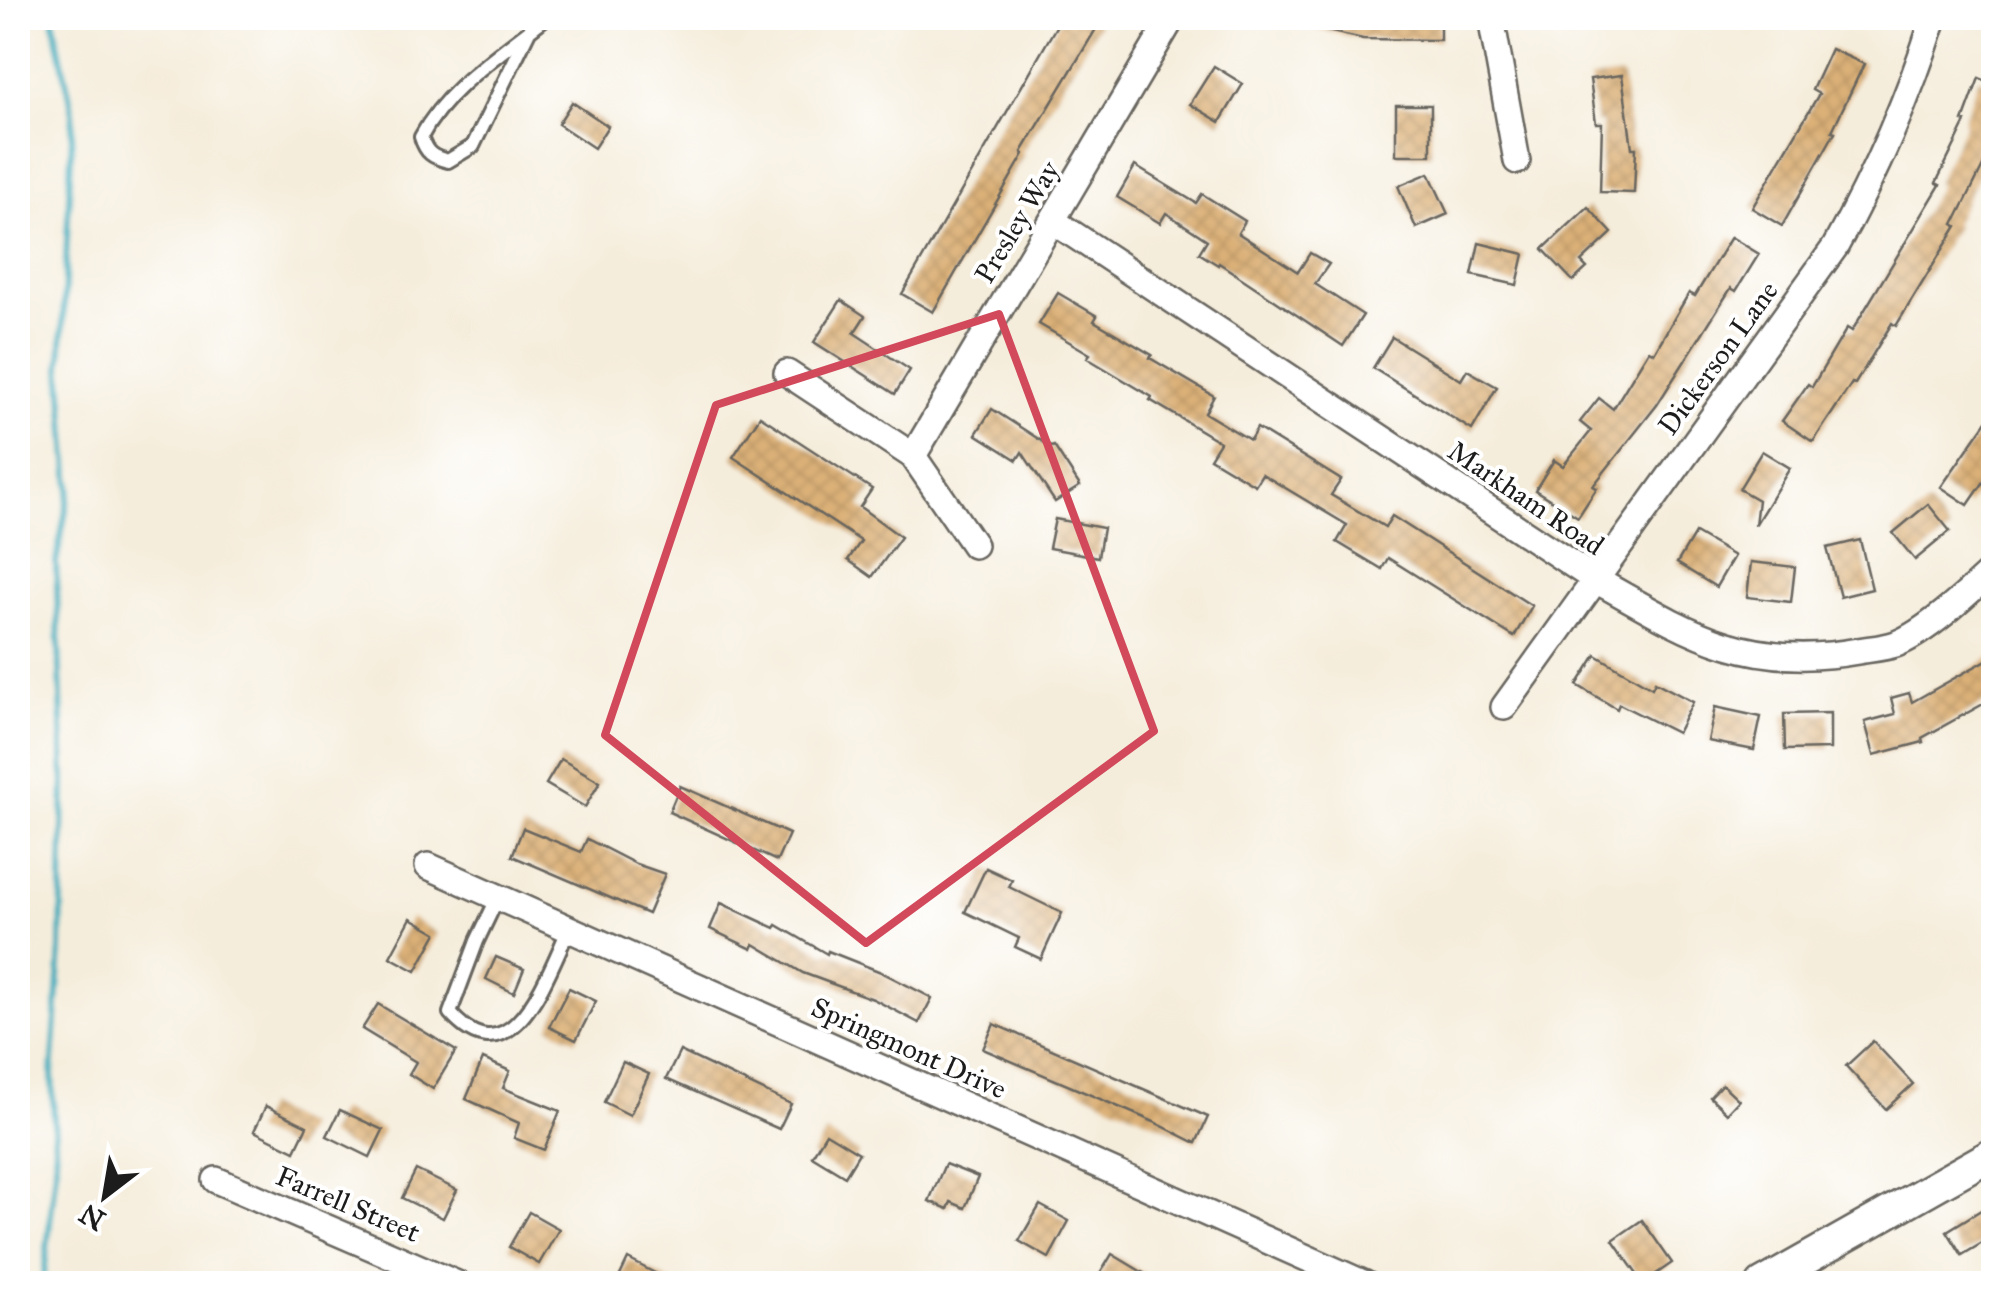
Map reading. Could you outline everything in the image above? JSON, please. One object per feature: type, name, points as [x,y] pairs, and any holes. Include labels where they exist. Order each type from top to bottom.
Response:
[{"type":"street","name":"Presley Way","points":[[913,456],[1172,18]]},
{"type":"street","points":[[1491,18],[1517,162]]},
{"type":"street","name":"Dickerson Lane","points":[[1504,707],[1834,247],[1871,182],[1901,117],[1934,18]]},
{"type":"street","name":"Markham Road","points":[[1053,220],[1596,580],[1677,626],[1724,646],[1785,659],[1897,644],[1956,604],[1994,568]]},
{"type":"street","points":[[787,373],[913,456],[974,545]]},
{"type":"street","name":"Springmont Drive","points":[[428,866],[1365,1284]]},
{"type":"street","points":[[1762,1284],[1994,1153]]},
{"type":"street","name":"Farrell Street","points":[[216,1180],[457,1284]]},
{"type":"lane","points":[[529,31],[472,146],[448,161],[433,157],[421,137],[433,114],[529,31],[546,18]]},
{"type":"lane","points":[[498,898],[450,1014],[482,1034],[497,1035],[513,1029],[528,1015],[569,929]]},
{"type":"highlighted area","points":[[999,314],[1154,731],[866,943],[605,735],[716,405]]},
{"type":"building","points":[[1061,18],[1088,18],[1099,24],[933,312],[902,294]]},
{"type":"building","points":[[1301,18],[1440,18],[1440,40],[1363,39],[1300,25]]},
{"type":"building","points":[[1831,49],[1864,64],[1832,131],[1835,132],[1782,226],[1752,208],[1819,94],[1812,90]]},
{"type":"building","points":[[1214,66],[1243,84],[1220,122],[1190,104]]},
{"type":"building","points":[[1622,75],[1632,148],[1636,148],[1634,193],[1600,192],[1602,123],[1596,123],[1590,79]]},
{"type":"building","points":[[1979,78],[1994,84],[1994,144],[1954,224],[1957,226],[1896,326],[1892,323],[1813,442],[1782,421],[1808,384],[1812,387],[1847,328],[1852,331],[1940,185],[1936,183],[1966,122],[1963,121]]},
{"type":"building","points":[[572,102],[608,126],[594,148],[558,124]]},
{"type":"building","points":[[1396,105],[1431,105],[1431,155],[1396,155]]},
{"type":"building","points":[[1135,166],[1196,203],[1202,194],[1245,221],[1238,233],[1298,272],[1310,253],[1329,264],[1315,284],[1363,315],[1343,346],[1199,253],[1207,240],[1166,213],[1160,223],[1117,197]]},
{"type":"building","points":[[1429,173],[1448,214],[1416,228],[1398,186]]},
{"type":"building","points":[[1588,207],[1612,233],[1581,262],[1587,268],[1573,281],[1543,249]]},
{"type":"building","points":[[1731,237],[1759,254],[1736,291],[1731,288],[1657,405],[1593,486],[1597,488],[1578,517],[1535,490],[1554,460],[1563,466],[1591,431],[1580,422],[1599,398],[1613,409],[1649,350],[1654,353],[1689,293],[1695,296]]},
{"type":"building","points":[[1479,243],[1524,254],[1517,285],[1472,275]]},
{"type":"building","points":[[1058,293],[1097,316],[1094,321],[1152,355],[1150,358],[1214,396],[1205,413],[1250,440],[1257,428],[1341,480],[1331,495],[1385,527],[1392,516],[1532,606],[1514,637],[1388,558],[1382,569],[1337,542],[1347,525],[1262,474],[1255,485],[1210,458],[1220,442],[1150,400],[1152,397],[1087,358],[1090,354],[1039,324]]},
{"type":"building","points":[[841,300],[865,316],[854,333],[910,370],[895,394],[814,342]]},
{"type":"building","points":[[1392,337],[1461,380],[1467,370],[1497,387],[1472,430],[1373,368]]},
{"type":"building","points":[[992,409],[1054,446],[1080,486],[1055,502],[1022,452],[1017,460],[976,434]]},
{"type":"building","points":[[1994,411],[1994,467],[1968,505],[1941,487]]},
{"type":"building","points":[[760,416],[872,489],[860,507],[901,537],[872,577],[848,560],[861,541],[733,457]]},
{"type":"building","points":[[1762,451],[1790,468],[1755,525],[1758,500],[1739,489]]},
{"type":"building","points":[[1928,504],[1950,531],[1915,560],[1893,533]]},
{"type":"building","points":[[1055,519],[1103,528],[1098,557],[1049,548]]},
{"type":"building","points":[[1695,533],[1734,556],[1716,587],[1677,563]]},
{"type":"building","points":[[1860,540],[1872,589],[1840,597],[1827,548]]},
{"type":"building","points":[[1751,562],[1795,567],[1791,602],[1747,597]]},
{"type":"building","points":[[1596,655],[1652,688],[1655,682],[1693,702],[1677,733],[1619,704],[1617,709],[1577,685]]},
{"type":"building","points":[[1994,656],[1994,698],[1922,738],[1923,742],[1874,755],[1865,722],[1895,714],[1891,698],[1909,693],[1912,702]]},
{"type":"building","points":[[1715,707],[1761,717],[1754,750],[1708,741]]},
{"type":"building","points":[[1830,713],[1830,749],[1785,750],[1784,714]]},
{"type":"building","points":[[561,759],[600,782],[585,807],[546,784]]},
{"type":"building","points":[[680,786],[789,834],[777,861],[669,812]]},
{"type":"building","points":[[523,828],[581,852],[587,839],[665,874],[648,914],[512,856]]},
{"type":"building","points":[[986,868],[1012,880],[1009,887],[1062,913],[1041,959],[1015,947],[1019,938],[965,912]]},
{"type":"building","points":[[721,903],[932,998],[919,1023],[873,999],[803,973],[754,944],[752,949],[710,929]]},
{"type":"building","points":[[411,918],[437,933],[416,971],[390,957]]},
{"type":"building","points":[[496,957],[524,969],[514,993],[486,979]]},
{"type":"building","points":[[569,988],[596,1001],[576,1040],[549,1027]]},
{"type":"building","points":[[378,1004],[456,1051],[433,1089],[409,1074],[416,1062],[362,1029]]},
{"type":"building","points":[[994,1024],[1208,1117],[1196,1143],[983,1049]]},
{"type":"building","points":[[1873,1041],[1913,1084],[1886,1109],[1846,1066]]},
{"type":"building","points":[[680,1051],[791,1104],[779,1129],[666,1079]]},
{"type":"building","points":[[483,1059],[510,1071],[503,1088],[560,1111],[544,1150],[514,1138],[519,1123],[466,1099]]},
{"type":"building","points":[[623,1062],[649,1074],[630,1115],[604,1102]]},
{"type":"building","points":[[1722,1084],[1739,1100],[1727,1113],[1710,1097]]},
{"type":"building","points":[[266,1106],[307,1126],[295,1151],[254,1131]]},
{"type":"building","points":[[340,1110],[383,1130],[370,1157],[327,1136]]},
{"type":"building","points":[[826,1133],[859,1153],[845,1176],[812,1156]]},
{"type":"building","points":[[945,1164],[978,1177],[965,1208],[951,1202],[948,1209],[929,1201]]},
{"type":"building","points":[[416,1170],[457,1190],[443,1218],[402,1198]]},
{"type":"building","points":[[1994,1202],[1994,1236],[1962,1255],[1947,1231]]},
{"type":"building","points":[[1040,1205],[1069,1221],[1049,1258],[1019,1241]]},
{"type":"building","points":[[529,1212],[559,1229],[539,1264],[509,1247]]},
{"type":"building","points":[[1642,1220],[1672,1263],[1643,1283],[1613,1240]]},
{"type":"building","points":[[1112,1254],[1162,1284],[1094,1284]]},
{"type":"building","points":[[628,1259],[676,1284],[616,1284]]},
{"type":"waterway","points":[[43,1284],[56,1169],[52,1074],[61,949],[64,778],[56,563],[70,488],[61,365],[73,113],[53,18]]}]
